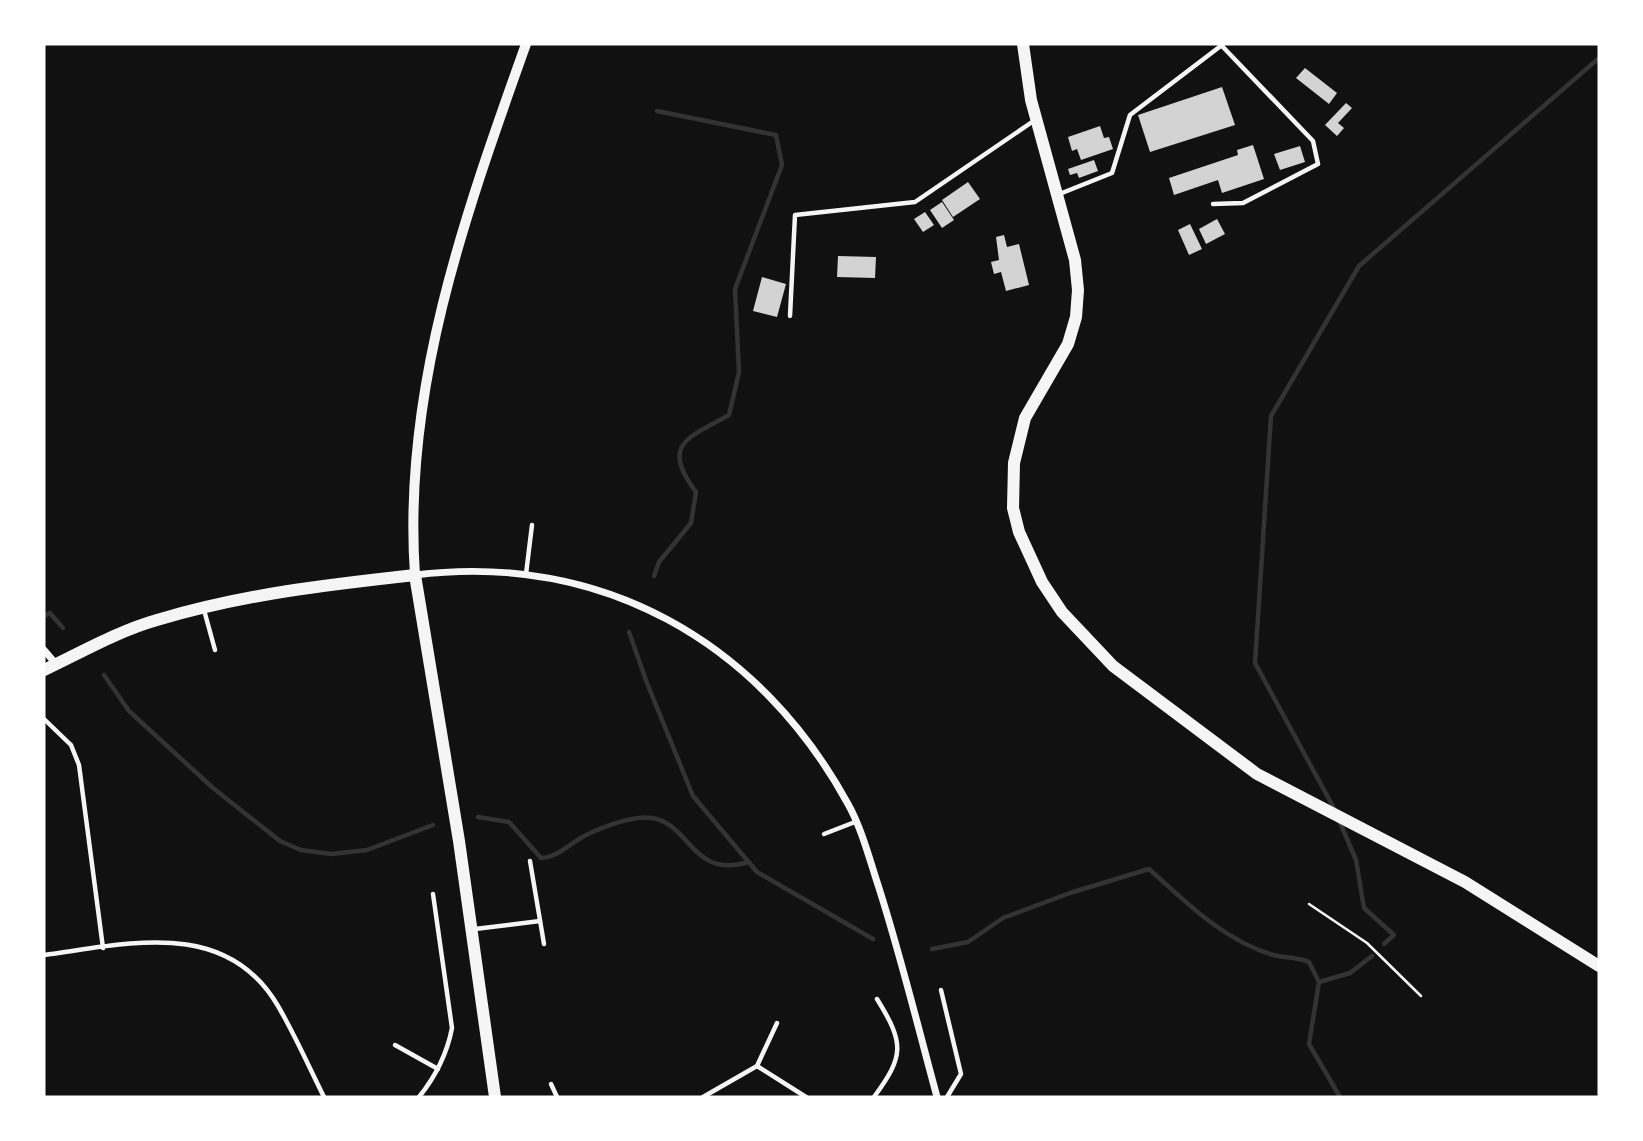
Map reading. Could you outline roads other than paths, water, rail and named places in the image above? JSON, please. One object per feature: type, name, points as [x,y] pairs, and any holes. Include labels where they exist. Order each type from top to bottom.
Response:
[{"type":"main road","points":[[1023,44],[1036,119],[1075,260],[1078,289],[1076,317],[1068,344],[1025,418],[1014,463],[1013,508],[1029,558],[1062,612],[1113,666],[1257,774],[1465,882],[1599,966]]},
{"type":"main road","points":[[50,667],[154,621],[203,608],[314,584],[415,575],[472,929],[495,1097]]},
{"type":"street","points":[[526,44],[464,224],[445,292],[422,403],[416,457],[413,494],[415,575],[460,570],[507,570],[593,587],[650,608],[708,642],[769,693],[812,746],[849,806],[891,924],[937,1097]]},
{"type":"street","points":[[44,650],[50,667]]},
{"type":"lane","points":[[1056,195],[1112,173],[1130,115],[1222,45],[1312,141],[1318,163],[1244,204],[1213,204]]},
{"type":"lane","points":[[790,316],[795,215],[915,202],[1036,119]]},
{"type":"lane","points":[[526,574],[533,525]]},
{"type":"lane","points":[[203,608],[215,650]]},
{"type":"lane","points":[[44,719],[71,745],[79,765],[103,948]]},
{"type":"lane","points":[[824,834],[855,822]]},
{"type":"lane","points":[[530,862],[544,944]]},
{"type":"lane","points":[[419,1097],[438,1069],[449,1046],[452,1028],[433,894]]},
{"type":"lane","points":[[472,929],[540,920]]},
{"type":"lane","points":[[44,956],[158,941],[181,942],[209,948],[258,980],[277,1004],[324,1097]]},
{"type":"lane","points":[[941,990],[961,1074],[947,1097]]},
{"type":"lane","points":[[874,1097],[898,1060],[897,1038],[877,999]]},
{"type":"lane","points":[[703,1097],[757,1066],[777,1023]]},
{"type":"lane","points":[[395,1045],[438,1069]]},
{"type":"lane","points":[[757,1066],[806,1097]]},
{"type":"lane","points":[[551,1084],[556,1097]]},
{"type":"waterway","points":[[1336,812],[1255,663],[1271,416],[1359,266],[1599,58]]},
{"type":"waterway","points":[[654,576],[659,562],[691,523],[696,492],[680,463],[684,444],[701,430],[729,415],[739,372],[735,289],[782,165],[776,135],[657,111]]},
{"type":"waterway","points":[[44,616],[50,613],[63,628]]},
{"type":"waterway","points":[[629,632],[693,796],[757,872],[873,939]]},
{"type":"waterway","points":[[104,675],[129,711],[213,788],[280,841],[301,850],[331,854],[367,850],[433,825]]},
{"type":"waterway","points":[[478,817],[509,822],[541,858],[557,854],[604,827],[652,818],[665,822],[693,849],[715,863],[730,865],[749,862]]},
{"type":"waterway","points":[[1339,820],[1356,860],[1364,908],[1394,935],[1384,944]]},
{"type":"waterway","points":[[932,949],[968,942],[1003,918],[1070,893],[1149,869],[1206,919],[1238,940],[1273,955],[1309,962],[1319,982],[1309,1044],[1340,1097]]},
{"type":"waterway","points":[[1319,982],[1350,973],[1372,956]]}]
